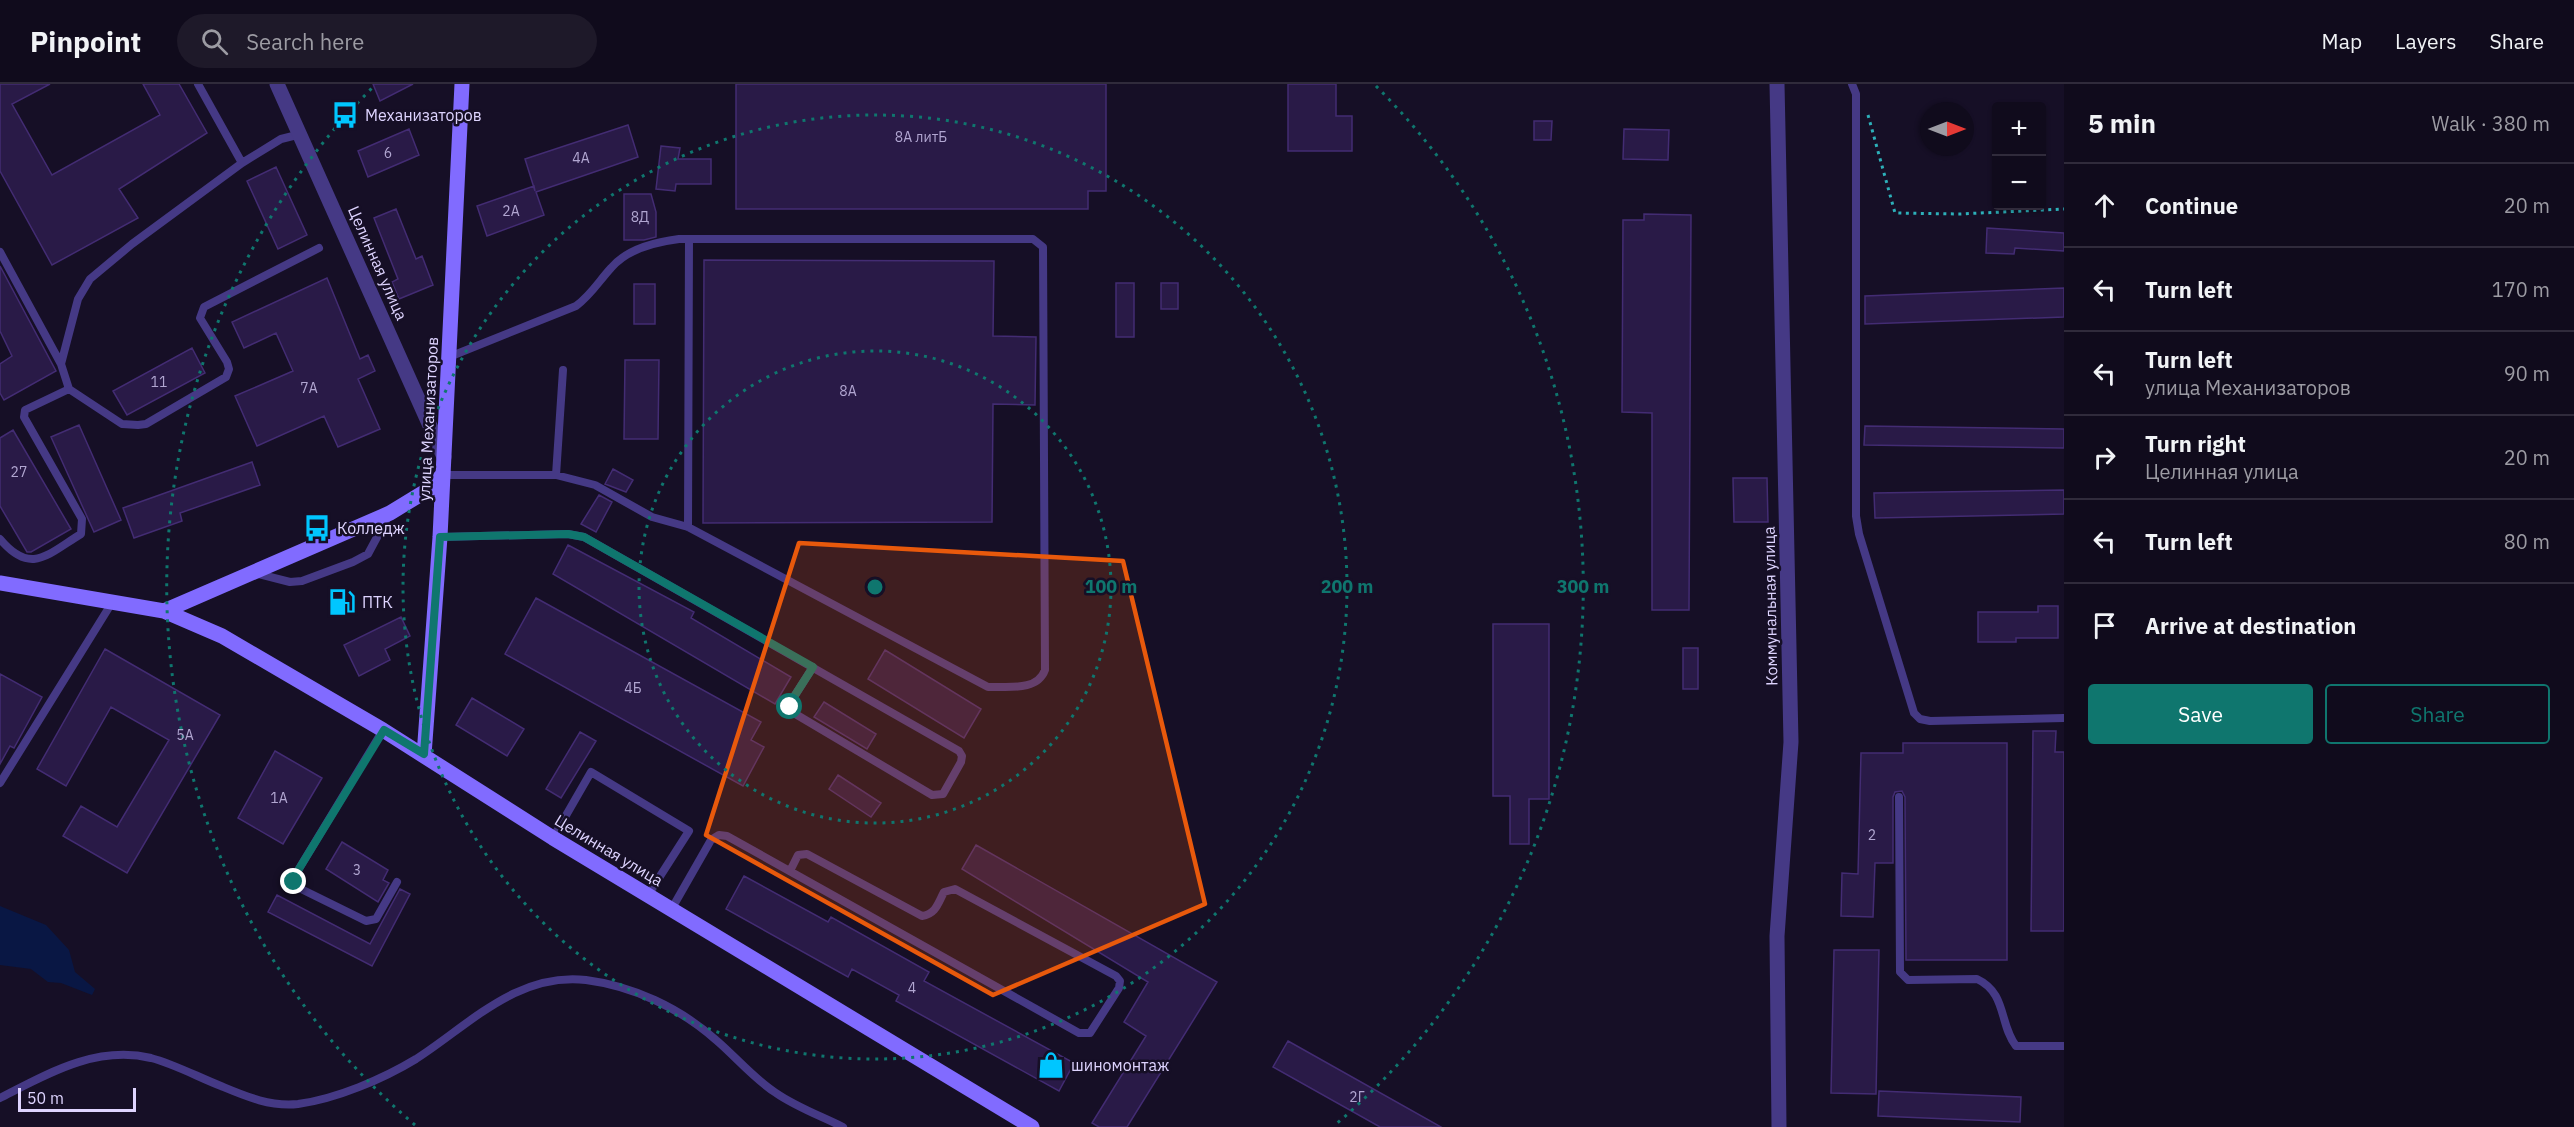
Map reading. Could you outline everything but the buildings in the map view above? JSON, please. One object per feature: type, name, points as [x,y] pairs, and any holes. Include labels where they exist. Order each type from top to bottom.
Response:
[{"type":"main road","name":"улица Механизаторов","points":[[424,754],[440,537],[462,84]]},
{"type":"main road","points":[[164,611],[390,513],[431,488],[442,475]]},
{"type":"main road","name":"Целинная улица","points":[[0,583],[164,611],[222,636],[424,754],[553,838],[1032,1127]]},
{"type":"street","name":"Целинная улица","points":[[278,84],[444,457]]},
{"type":"street","name":"Коммунальная улица","points":[[1777,84],[1791,742],[1777,936],[1779,1127]]},
{"type":"lane","points":[[198,84],[242,163]]},
{"type":"lane","points":[[1852,84],[1856,94],[1856,516],[1859,534],[1914,713],[1920,719],[1930,721],[2064,718]]},
{"type":"lane","points":[[61,364],[78,299],[90,279],[132,244],[242,163],[281,139],[301,134]]},
{"type":"lane","points":[[688,527],[689,239]]},
{"type":"lane","points":[[442,475],[556,475],[595,485],[652,517],[688,527],[988,687],[1031,685],[1039,682],[1043,676],[1045,659],[1043,247],[1034,239],[689,239],[662,241],[623,255],[587,298],[576,306],[449,357]]},
{"type":"lane","points":[[0,252],[61,364],[69,389],[122,424],[146,424],[226,377],[229,369],[227,362],[200,318],[204,307],[319,248]]},
{"type":"lane","points":[[556,475],[563,370]]},
{"type":"lane","points":[[0,538],[9,550],[28,561],[39,560],[81,534],[82,519],[24,417],[25,410],[69,389]]},
{"type":"lane","points":[[254,573],[290,582],[302,581],[353,562],[368,554],[390,513]]},
{"type":"lane","points":[[440,537],[568,534],[584,537],[813,667],[959,752],[962,756],[961,762],[943,794],[932,795],[792,712],[790,703],[813,667]]},
{"type":"lane","points":[[0,783],[113,601]]},
{"type":"lane","points":[[384,730],[294,877],[294,882],[295,886],[372,922],[376,919],[397,882]]},
{"type":"lane","points":[[553,838],[591,772],[689,831],[648,895]]},
{"type":"lane","points":[[1899,797],[1900,972],[1902,977],[1908,980],[1977,979],[1986,983],[2000,1002],[2007,1031],[2016,1046],[2064,1046]]},
{"type":"lane","points":[[671,910],[711,840],[719,835],[728,836],[790,871],[1079,1032],[1090,1033],[1119,988],[1120,981],[1116,976],[955,889],[944,892],[930,915],[922,916],[807,854],[798,855],[790,871]]},
{"type":"lane","points":[[0,1098],[63,1066],[99,1057],[124,1054],[152,1058],[254,1100],[297,1104],[356,1089],[415,1059],[500,1000],[546,980],[569,978],[625,987],[646,995],[694,1022],[776,1094],[843,1127]]},
{"type":"path","points":[[1856,94],[1871,121],[1895,213],[1960,214],[2064,209]]},
{"type":"highlighted area","points":[[799,543],[1123,561],[1205,904],[993,995],[706,835]]},
{"type":"water","points":[[0,906],[46,925],[69,950],[75,972],[95,989],[92,995],[61,983],[48,982],[31,969],[0,965]]},
{"type":"place","name":"Механизаторов","points":[[345,115]]},
{"type":"place","name":"Колледж","points":[[317,528]]},
{"type":"place","name":"ПТК","points":[[342,602]]},
{"type":"place","name":"шиномонтаж","points":[[1051,1065]]},
{"type":"route","points":[[294,882],[294,877],[384,730],[424,754],[440,537],[568,534],[584,537],[813,667],[790,703],[790,707]]}]
